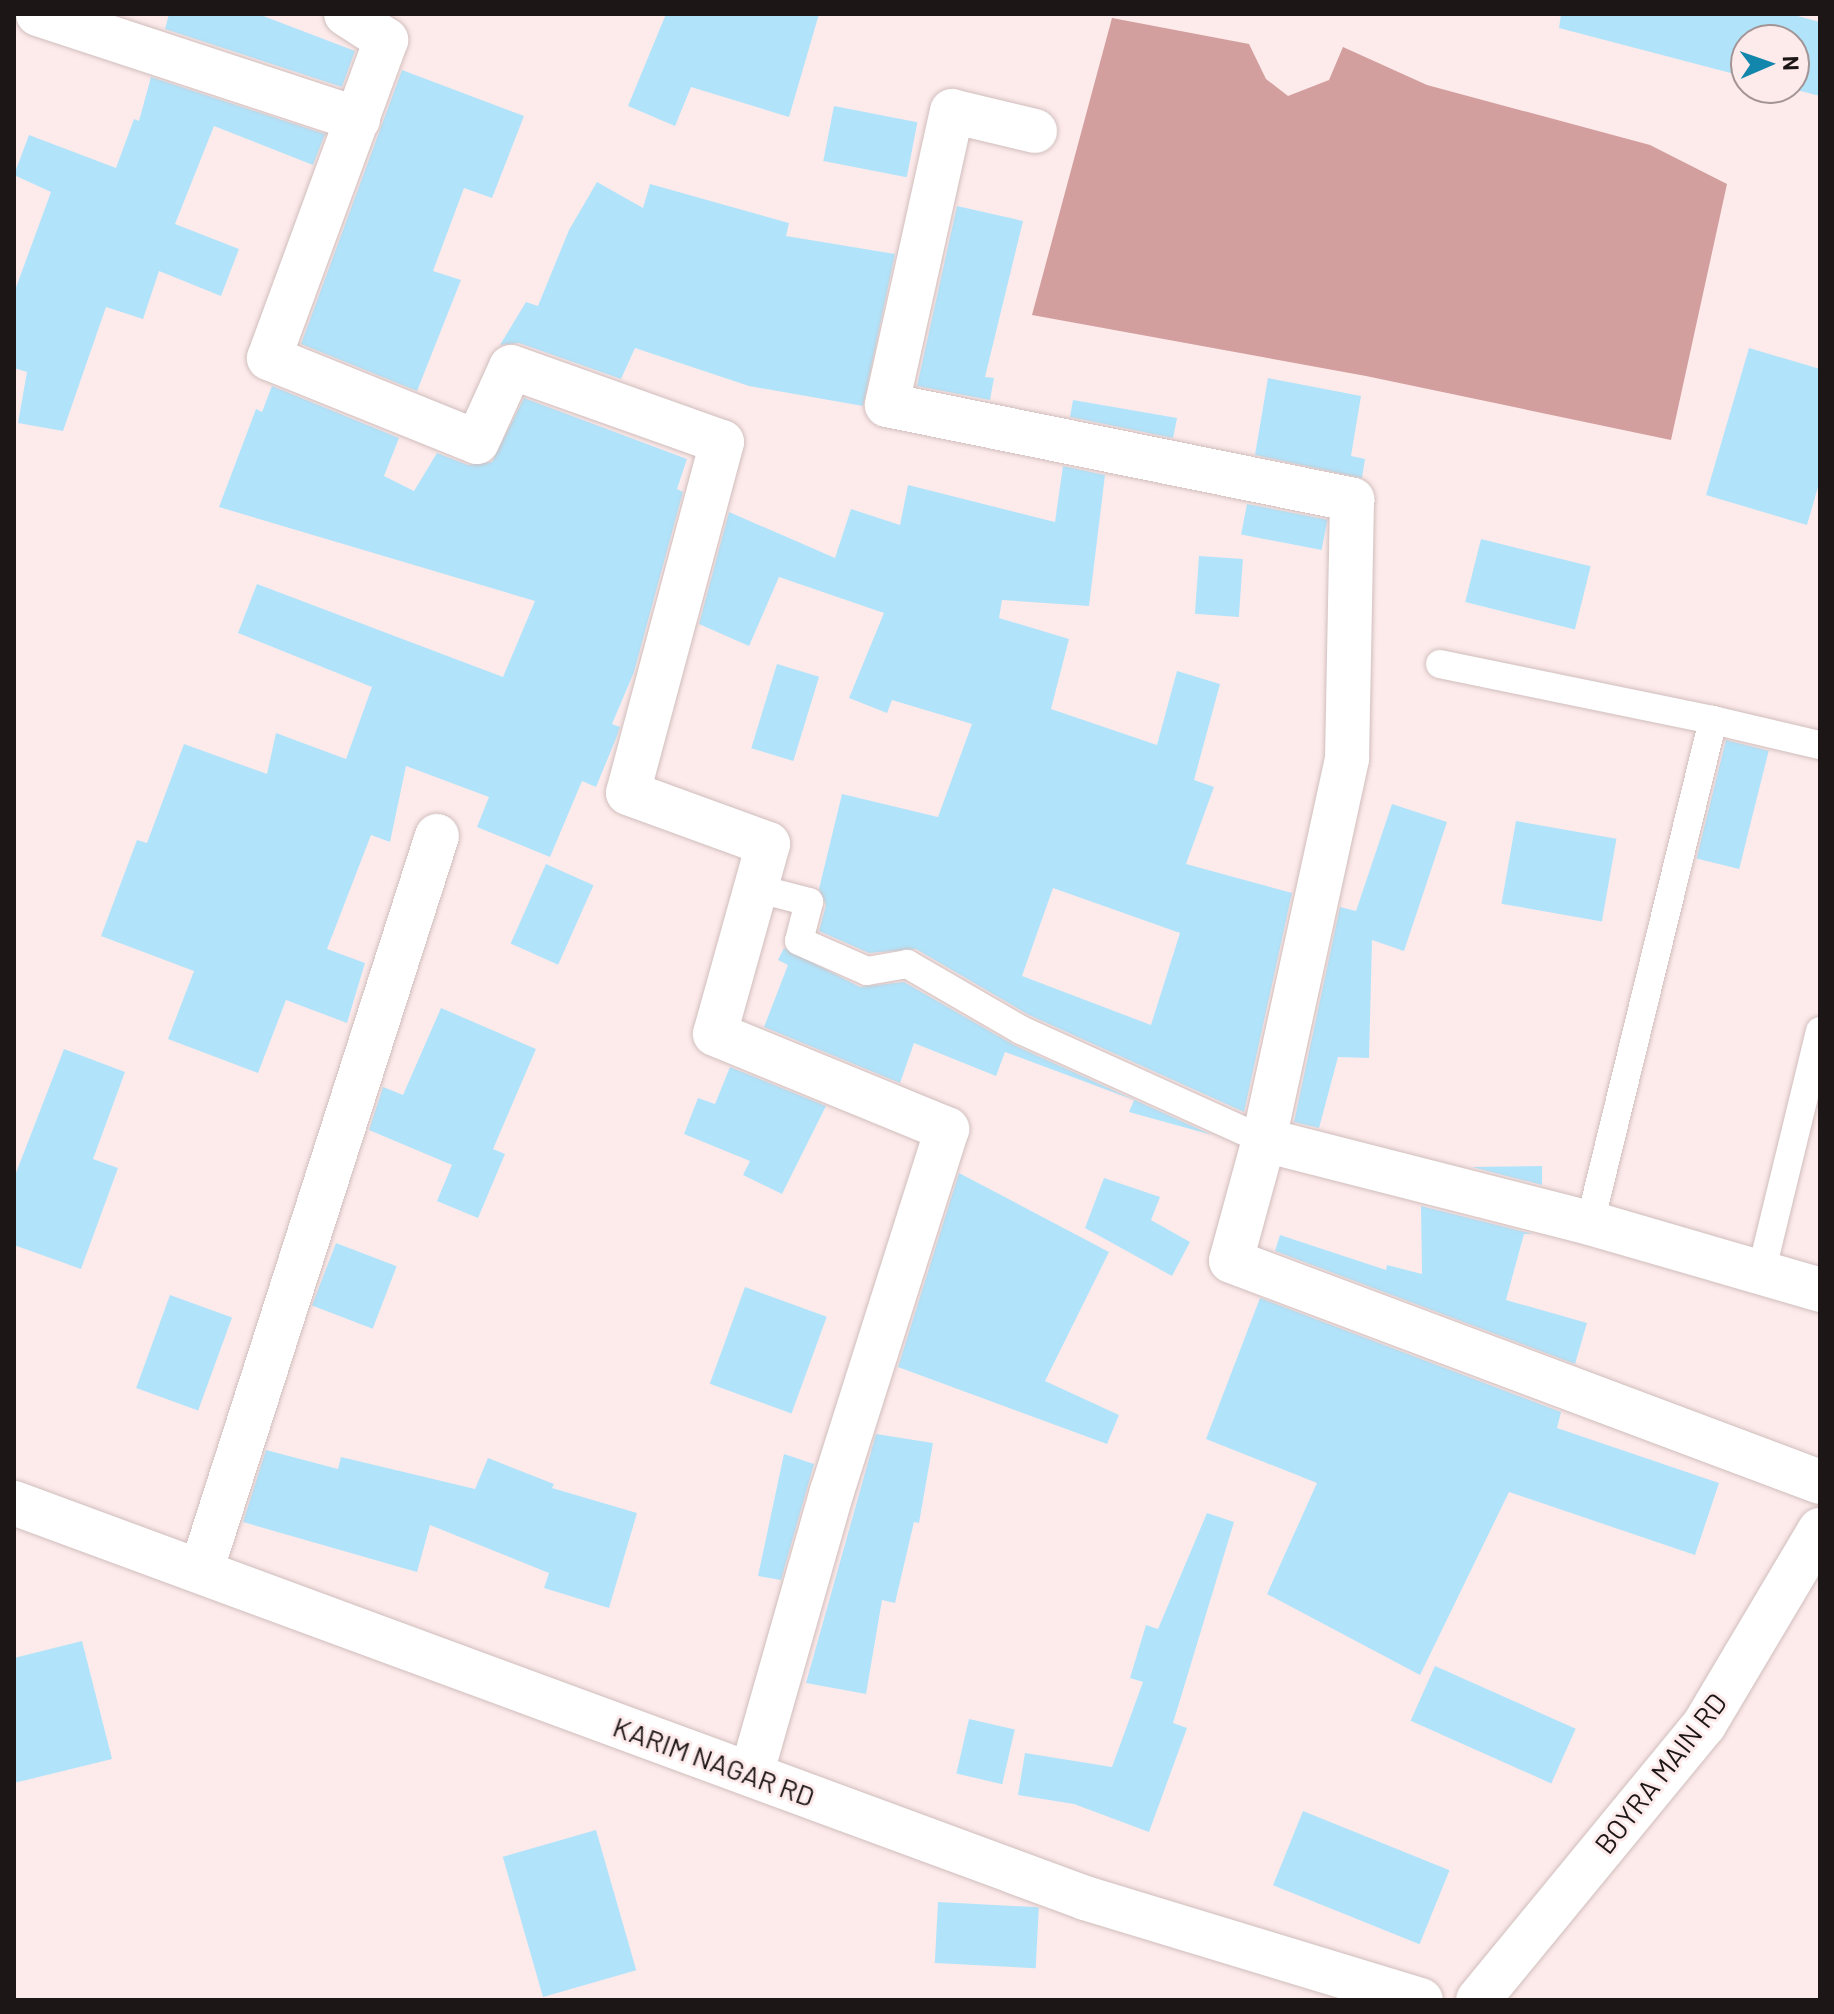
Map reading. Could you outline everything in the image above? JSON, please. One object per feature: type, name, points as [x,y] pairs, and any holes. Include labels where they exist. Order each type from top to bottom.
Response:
[{"type":"street","points":[[38,14],[358,119]]},
{"type":"street","points":[[346,14],[386,40],[269,358],[477,442],[511,367],[722,442],[628,793],[768,844],[715,1034],[947,1129],[832,1491],[751,1775]]},
{"type":"street","points":[[1035,131],[952,111],[887,405],[1352,500],[1347,759],[1264,1140],[1231,1261],[1820,1482]]},
{"type":"street","points":[[201,1571],[437,836]]},
{"type":"street","points":[[1264,1140],[1590,1223],[1820,1290]]},
{"type":"street","name":"KARIM NAGAR RD","points":[[14,1503],[1085,1898],[1421,2000]]},
{"type":"street","name":"BOYRA MAIN RD","points":[[1478,2000],[1704,1725],[1820,1530]]},
{"type":"lane","points":[[1440,664],[1820,745]]},
{"type":"lane","points":[[1590,1223],[1713,720]]},
{"type":"lane","points":[[755,888],[809,902],[799,941],[867,971],[907,964],[1021,1030],[1264,1140]]},
{"type":"lane","points":[[1761,1273],[1820,1031]]},
{"type":"shaded area","points":[[1112,18],[1249,44],[1266,79],[1288,96],[1329,80],[1343,47],[1427,85],[1650,145],[1727,184],[1671,440],[1366,376],[1032,315]]},
{"type":"building","points":[[169,14],[258,14],[355,51],[342,87],[165,29]]},
{"type":"building","points":[[666,14],[819,14],[789,117],[691,87],[675,126],[628,106]]},
{"type":"building","points":[[1561,14],[1790,14],[1820,22],[1820,96],[1810,93],[1810,24],[1730,24],[1730,73],[1559,28]]},
{"type":"building","points":[[402,70],[524,116],[492,198],[464,188],[433,271],[461,280],[417,391],[301,344]]},
{"type":"building","points":[[151,77],[325,134],[313,165],[214,126],[175,224],[239,249],[221,296],[159,271],[143,319],[106,307],[63,431],[18,423],[27,372],[14,368],[14,293],[51,192],[14,175],[29,135],[116,168],[134,119],[139,121]]},
{"type":"building","points":[[834,106],[917,122],[907,177],[823,161]]},
{"type":"building","points":[[597,182],[643,208],[650,184],[789,223],[786,236],[895,254],[863,406],[749,386],[635,348],[621,379],[519,343],[500,345],[526,302],[538,306],[569,230]]},
{"type":"building","points":[[957,206],[1023,221],[985,377],[994,378],[990,400],[917,386]]},
{"type":"building","points":[[1749,348],[1820,369],[1820,480],[1807,525],[1706,495]]},
{"type":"building","points":[[1268,378],[1361,396],[1351,456],[1365,459],[1362,478],[1255,455]]},
{"type":"building","points":[[272,386],[399,438],[384,476],[414,491],[437,453],[468,465],[492,462],[524,398],[687,459],[677,489],[683,492],[634,672],[612,724],[620,727],[617,736],[596,787],[582,781],[550,857],[477,827],[489,797],[406,766],[390,842],[371,835],[327,949],[365,963],[347,1023],[286,1000],[258,1073],[168,1039],[194,971],[101,936],[137,840],[147,843],[184,744],[267,774],[276,733],[346,759],[372,687],[238,633],[257,584],[503,677],[535,601],[219,507],[256,409],[262,412]]},
{"type":"building","points":[[1073,400],[1177,418],[1173,438],[1070,417]]},
{"type":"building","points":[[1063,466],[1105,475],[1089,606],[1002,600],[999,618],[1069,639],[1051,709],[1157,745],[1177,671],[1220,684],[1194,780],[1214,787],[1186,864],[1292,893],[1244,1112],[1029,1015],[916,949],[869,953],[819,931],[826,905],[819,889],[842,794],[938,817],[972,724],[892,700],[887,713],[849,698],[884,613],[779,577],[749,646],[699,624],[729,512],[835,558],[851,509],[900,525],[908,485],[1055,522]],"holes":[[[1053,888],[1180,933],[1151,1025],[1022,976]]]},
{"type":"building","points":[[1247,504],[1327,520],[1322,550],[1241,534]]},
{"type":"building","points":[[1481,539],[1591,566],[1575,629],[1465,602]]},
{"type":"building","points":[[1199,556],[1243,559],[1239,617],[1195,614]]},
{"type":"building","points":[[777,664],[819,677],[793,761],[751,748]]},
{"type":"building","points":[[1726,740],[1769,751],[1739,869],[1696,858]]},
{"type":"building","points":[[1392,804],[1447,822],[1404,951],[1372,940],[1369,1058],[1338,1057],[1319,1128],[1294,1122],[1340,907],[1356,911]]},
{"type":"building","points":[[1516,821],[1616,839],[1602,921],[1501,904]]},
{"type":"building","points":[[546,864],[594,885],[558,965],[511,943]]},
{"type":"building","points":[[784,948],[860,987],[904,982],[1014,1045],[1212,1135],[1129,1112],[1134,1100],[1005,1052],[996,1076],[914,1043],[900,1083],[764,1027],[788,965],[778,960]]},
{"type":"building","points":[[441,1008],[536,1049],[493,1149],[505,1154],[478,1218],[437,1201],[452,1165],[369,1130],[383,1087],[403,1095]]},
{"type":"building","points":[[64,1049],[125,1072],[93,1159],[118,1168],[81,1269],[14,1245],[14,1178]]},
{"type":"building","points":[[730,1067],[826,1106],[782,1194],[743,1175],[750,1161],[684,1134],[698,1098],[715,1104]]},
{"type":"building","points":[[1542,1166],[1542,1185],[1472,1167]]},
{"type":"building","points":[[959,1173],[1109,1252],[1045,1381],[1119,1415],[1107,1444],[898,1367]]},
{"type":"building","points":[[1104,1178],[1160,1197],[1151,1220],[1190,1242],[1172,1276],[1085,1228]]},
{"type":"building","points":[[1421,1206],[1533,1234],[1524,1234],[1506,1300],[1587,1323],[1575,1364],[1275,1251],[1280,1235],[1386,1270],[1387,1265],[1422,1274]]},
{"type":"building","points":[[336,1243],[397,1266],[373,1329],[312,1306]]},
{"type":"building","points":[[745,1287],[827,1317],[792,1414],[710,1384]]},
{"type":"building","points":[[170,1295],[232,1318],[198,1411],[136,1388]]},
{"type":"building","points":[[1260,1298],[1561,1412],[1557,1428],[1719,1483],[1695,1555],[1509,1492],[1420,1675],[1267,1594],[1317,1483],[1206,1439]]},
{"type":"building","points":[[876,1434],[933,1443],[919,1523],[914,1522],[895,1603],[882,1600],[866,1694],[806,1683]]},
{"type":"building","points":[[266,1450],[338,1469],[341,1457],[475,1489],[488,1458],[554,1484],[552,1488],[637,1513],[609,1608],[544,1588],[549,1573],[430,1525],[417,1572],[243,1522]]},
{"type":"building","points":[[784,1454],[814,1464],[781,1580],[758,1576]]},
{"type":"building","points":[[1207,1513],[1234,1522],[1173,1723],[1187,1728],[1149,1832],[1074,1804],[1018,1795],[1025,1753],[1112,1767],[1143,1682],[1130,1678],[1146,1625],[1158,1629]]},
{"type":"building","points":[[82,1641],[112,1759],[14,1783],[14,1658]]},
{"type":"building","points":[[1435,1666],[1576,1729],[1551,1783],[1411,1721]]},
{"type":"building","points":[[969,1719],[1015,1730],[1002,1784],[956,1774]]},
{"type":"building","points":[[1303,1811],[1449,1870],[1420,1944],[1273,1885]]},
{"type":"building","points":[[596,1830],[636,1970],[543,1997],[503,1857]]},
{"type":"building","points":[[938,1902],[1039,1907],[1036,1968],[935,1963]]}]
